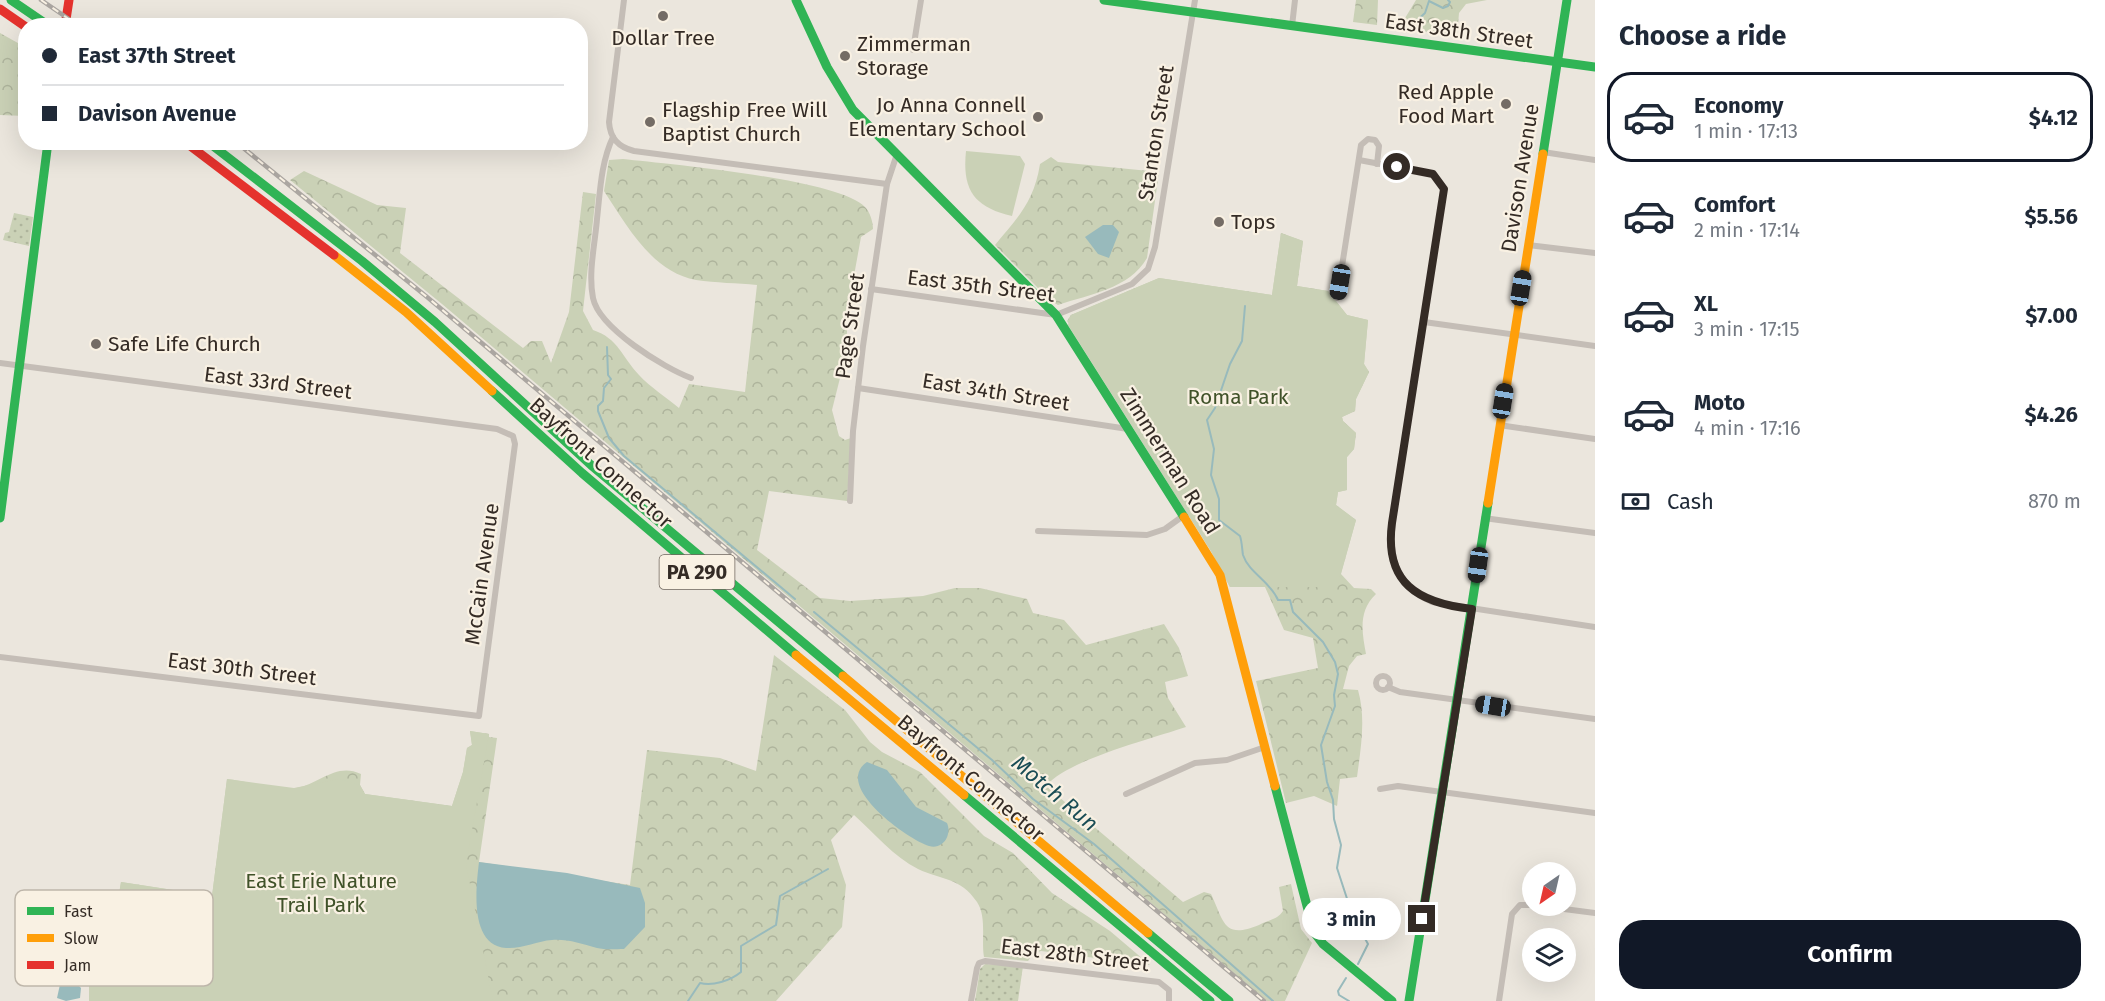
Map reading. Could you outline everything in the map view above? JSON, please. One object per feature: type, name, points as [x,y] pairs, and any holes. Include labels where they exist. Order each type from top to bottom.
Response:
[{"type":"main road","points":[[11,0],[37,18]]},
{"type":"main road","points":[[66,18],[69,0]]},
{"type":"main road","name":"Zimmerman Road","points":[[796,0],[844,98],[896,157],[1056,315],[1222,579],[1314,932],[1323,944],[1392,1001]]},
{"type":"main road","name":"East 38th Street","points":[[1104,0],[1595,67]]},
{"type":"main road","name":"Davison Avenue","points":[[1408,1001],[1458,701],[1484,518],[1567,0]]},
{"type":"main road","points":[[0,9],[18,21]]},
{"type":"main road","points":[[0,518],[47,150]]},
{"type":"main road","name":"Bayfront Connector","points":[[195,150],[289,219],[406,312],[582,473],[731,601],[1210,1001]]},
{"type":"main road","name":"Bayfront Connector","points":[[218,150],[401,293],[463,346],[591,465],[1229,1001]]},
{"type":"street","points":[[624,0],[609,122],[613,138],[604,168],[593,259],[593,298],[600,313],[627,340],[691,378]]},
{"type":"street","points":[[913,50],[921,0]]},
{"type":"street","name":"Stanton Street","points":[[1148,269],[1155,247],[1195,0]]},
{"type":"street","points":[[1292,26],[1295,0]]},
{"type":"street","points":[[613,138],[623,147],[634,151],[887,183]]},
{"type":"street","points":[[1337,298],[1362,143],[1370,139],[1379,146],[1377,164]]},
{"type":"street","points":[[1543,152],[1595,160]]},
{"type":"street","name":"Page Street","points":[[850,501],[858,388],[871,289],[887,183],[896,157]]},
{"type":"street","points":[[1359,160],[1428,172],[1437,176],[1444,194],[1392,523],[1391,549],[1398,573],[1416,593],[1442,605],[1595,627]]},
{"type":"street","points":[[1528,245],[1595,253]]},
{"type":"street","name":"East 35th Street","points":[[871,289],[1056,315],[1127,287],[1148,269]]},
{"type":"street","points":[[1424,322],[1595,346]]},
{"type":"street","name":"East 33rd Street","points":[[0,363],[496,429],[513,436]]},
{"type":"street","name":"East 34th Street","points":[[858,388],[1128,429]]},
{"type":"street","points":[[1499,425],[1595,439]]},
{"type":"street","name":"McCain Avenue","points":[[479,716],[514,455],[513,436]]},
{"type":"street","points":[[1038,531],[1147,535],[1165,529],[1183,516]]},
{"type":"street","points":[[1484,518],[1595,533]]},
{"type":"street","name":"East 30th Street","points":[[0,657],[479,716]]},
{"type":"street","points":[[1388,687],[1400,692],[1458,701],[1595,719]]},
{"type":"street","points":[[1126,794],[1195,763],[1227,760],[1265,747]]},
{"type":"street","points":[[1380,789],[1398,786],[1595,813]]},
{"type":"street","points":[[1499,1001],[1512,914],[1522,905]]},
{"type":"street","points":[[1576,911],[1595,913]]},
{"type":"street","name":"East 28th Street","points":[[971,1001],[979,963],[985,961],[1029,964],[1150,980],[1166,986],[1169,1001]]},
{"type":"green space","points":[[1356,0],[1378,0],[1377,25],[1353,22]]},
{"type":"green space","points":[[1416,0],[1487,0],[1466,4],[1459,13],[1457,36],[1399,28]]},
{"type":"green space","points":[[0,33],[18,43],[18,116],[0,115]]},
{"type":"green space","points":[[966,151],[1020,156],[1025,164],[1012,216],[988,208],[973,195],[966,176]]},
{"type":"green space","points":[[1051,157],[1058,162],[1159,172],[1147,258],[1130,277],[1119,284],[1058,305],[1051,301],[995,245],[1018,217],[1029,199],[1040,164]]},
{"type":"green space","points":[[623,159],[751,174],[789,181],[823,188],[849,197],[867,209],[873,229],[861,237],[848,309],[846,354],[832,410],[839,436],[845,440],[851,438],[847,501],[769,491],[757,550],[820,598],[850,601],[923,596],[955,588],[980,588],[1027,599],[1033,613],[1064,620],[1086,645],[1164,624],[1179,648],[1188,676],[1165,682],[1168,698],[1186,727],[1090,759],[1057,776],[1046,786],[1183,902],[1204,892],[1211,894],[1222,920],[1231,929],[1247,929],[1278,916],[1283,911],[1279,887],[1291,884],[1301,929],[1312,943],[1285,1001],[1267,1001],[442,304],[290,180],[304,171],[377,205],[406,208],[400,253],[523,348],[531,341],[542,341],[551,363],[569,312],[583,192],[596,194],[583,311],[593,330],[614,343],[643,379],[679,408],[689,384],[745,392],[757,285],[696,280],[666,268],[654,258],[642,246],[604,191],[609,160]]},
{"type":"green space","points":[[14,213],[33,217],[29,246],[3,240],[5,233],[9,232]]},
{"type":"green space","name":"Roma Park","points":[[1281,233],[1303,241],[1297,286],[1328,291],[1347,315],[1368,320],[1364,364],[1369,372],[1356,399],[1355,411],[1342,417],[1343,421],[1356,433],[1354,449],[1347,457],[1347,490],[1338,492],[1336,505],[1356,520],[1341,574],[1354,588],[1371,589],[1376,594],[1366,607],[1364,615],[1366,654],[1357,656],[1349,666],[1343,689],[1358,690],[1362,711],[1362,733],[1357,777],[1340,779],[1337,806],[1314,796],[1286,803],[1256,681],[1318,668],[1313,638],[1284,630],[1265,587],[1230,587],[1211,551],[1067,321],[1071,315],[1159,278],[1272,295]]},
{"type":"green space","name":"Roma Park","points":[[1281,233],[1303,241],[1297,286],[1328,291],[1347,315],[1368,320],[1364,364],[1369,372],[1356,399],[1355,411],[1342,417],[1343,421],[1356,433],[1354,449],[1347,457],[1347,490],[1338,492],[1336,505],[1356,520],[1337,587],[1230,587],[1211,551],[1068,325],[1071,315],[1159,278],[1272,295]]},
{"type":"green space","points":[[774,655],[845,710],[870,742],[882,752],[920,772],[984,836],[1013,853],[1052,893],[1110,931],[1150,965],[1041,951],[1034,953],[1028,961],[984,957],[982,915],[971,894],[957,883],[926,873],[909,864],[854,815],[831,840],[846,885],[842,927],[776,1001],[89,1001],[89,986],[213,986],[213,890],[227,779],[271,787],[296,788],[336,772],[352,771],[361,774],[360,785],[365,794],[452,806],[463,772],[467,748],[472,745],[470,731],[489,734],[489,737],[497,738],[479,862],[630,885],[647,750],[720,758],[756,771]]},
{"type":"green space","name":"East Erie Nature Trail Park","points":[[470,731],[489,734],[466,864],[493,1001],[89,1001],[89,986],[213,986],[213,890],[227,779],[294,788],[339,779],[360,785],[365,794],[452,806],[463,772],[467,748],[472,745]]},
{"type":"green space","points":[[121,882],[173,890],[120,890]]},
{"type":"green space","name":"East Erie Nature Trail Park","points":[[121,882],[173,890],[120,890]]},
{"type":"green space","points":[[985,964],[1023,966],[1018,1001],[975,1001],[980,969]]},
{"type":"water","points":[[1103,225],[1113,225],[1119,232],[1109,258],[1098,254],[1085,237]]},
{"type":"water","points":[[867,762],[887,770],[916,807],[947,823],[948,832],[943,843],[934,847],[919,842],[877,811],[866,798],[859,784],[859,772]]},
{"type":"water","points":[[479,862],[567,873],[640,888],[645,903],[645,927],[624,949],[600,949],[558,940],[512,948],[494,945],[480,926],[476,900]]},
{"type":"water","points":[[60,986],[79,986],[81,988],[80,998],[66,1001],[57,998]]},
{"type":"waterway","name":"Motch Run","points":[[1414,23],[1425,13],[1429,1],[1443,8],[1448,6],[1450,2],[1448,0]]},
{"type":"waterway","name":"Motch Run","points":[[1245,306],[1242,341],[1230,364],[1215,408],[1207,420],[1214,449],[1211,475],[1219,499],[1219,520],[1240,536],[1246,561],[1270,587],[1278,600],[1290,600],[1293,612],[1323,642],[1335,662],[1338,674],[1334,695],[1335,706],[1321,745],[1341,845],[1337,868],[1353,917],[1368,944],[1358,964]]},
{"type":"waterway","points":[[607,347],[608,375],[611,379],[604,388],[603,401],[598,406],[598,411],[609,438],[624,456],[795,599]]},
{"type":"waterway","name":"Motch Run","points":[[814,612],[992,760],[1033,799],[1094,844],[1273,1001]]},
{"type":"waterway","points":[[688,1001],[700,983],[721,982],[741,972],[741,946],[776,925],[780,896],[828,869]]},
{"type":"waterway","name":"Motch Run","points":[[1346,978],[1338,991],[1339,995],[1349,1001]]},
{"type":"railway","points":[[41,0],[67,18]]},
{"type":"railway","points":[[246,150],[427,297],[1264,1001]]},
{"type":"traffic: fast","points":[[11,0],[37,18]]},
{"type":"traffic: fast","points":[[796,0],[827,67],[853,110],[1056,315],[1184,517]]},
{"type":"traffic: fast","points":[[1104,0],[1595,67]]},
{"type":"traffic: fast","points":[[1543,154],[1567,0]]},
{"type":"traffic: fast","points":[[0,518],[47,150]]},
{"type":"traffic: fast","points":[[218,150],[362,261],[435,322],[591,465],[843,676]]},
{"type":"traffic: fast","points":[[492,391],[582,473],[796,655]]},
{"type":"traffic: fast","points":[[1409,1001],[1488,503]]},
{"type":"traffic: fast","points":[[1275,786],[1314,932],[1323,944],[1392,1001]]},
{"type":"traffic: fast","points":[[964,795],[1210,1001]]},
{"type":"traffic: fast","points":[[1148,933],[1229,1001]]},
{"type":"traffic: slow","points":[[1488,503],[1543,154]]},
{"type":"traffic: slow","points":[[334,255],[406,312],[492,391]]},
{"type":"traffic: slow","points":[[1184,517],[1220,575],[1275,786]]},
{"type":"traffic: slow","points":[[796,655],[964,795]]},
{"type":"traffic: slow","points":[[843,676],[1148,933]]},
{"type":"traffic: jam","points":[[66,18],[69,0]]},
{"type":"traffic: jam","points":[[0,9],[18,21]]},
{"type":"traffic: jam","points":[[196,150],[334,255]]},
{"type":"place","name":"Dollar Tree","points":[[663,16]]},
{"type":"place","name":"Zimmerman Storage","points":[[845,56]]},
{"type":"place","name":"Red Apple Food Mart","points":[[1506,104]]},
{"type":"place","name":"Jo Anna Connell Elementary School","points":[[1038,117]]},
{"type":"place","name":"Flagship Free Will Baptist Church","points":[[650,122]]},
{"type":"place","name":"Tops","points":[[1219,222]]},
{"type":"place","name":"Safe Life Church","points":[[96,344]]},
{"type":"route","points":[[1397,167],[1433,174],[1437,176],[1444,189],[1392,523],[1391,549],[1398,573],[1416,593],[1442,605],[1472,609],[1422,919]]}]
